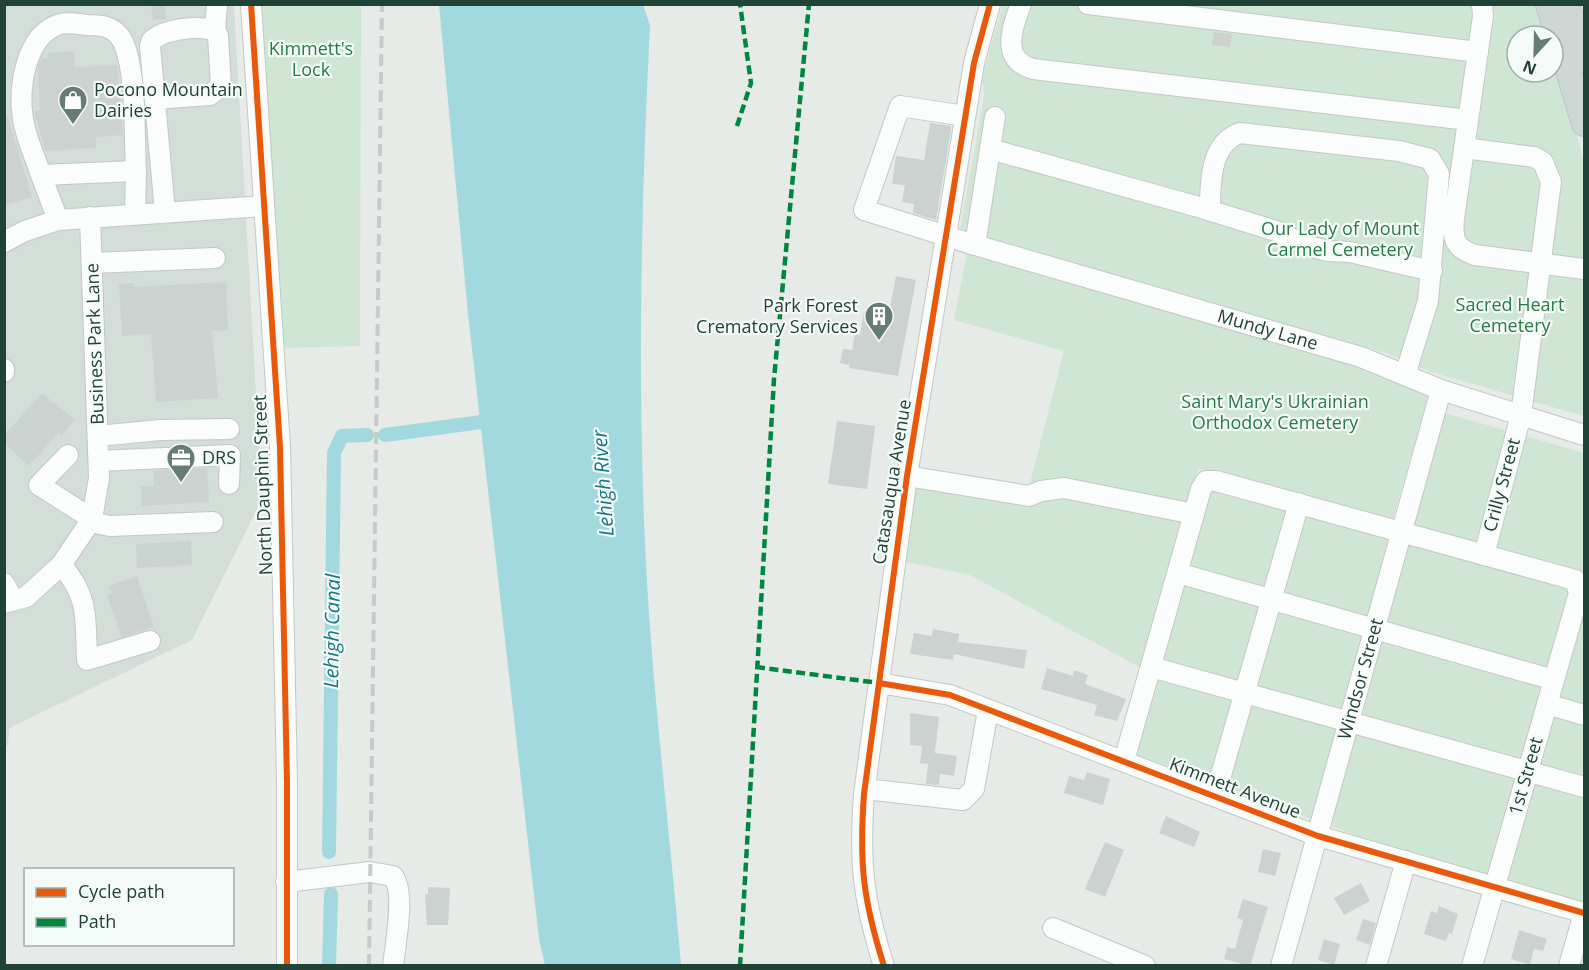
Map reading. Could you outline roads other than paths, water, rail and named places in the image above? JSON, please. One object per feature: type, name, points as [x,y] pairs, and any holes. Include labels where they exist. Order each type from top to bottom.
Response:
[{"type":"main road","points":[[1548,4],[1584,124]]},
{"type":"main road","points":[[1567,4],[1584,60]]},
{"type":"street","points":[[155,99],[210,95],[221,86],[218,36],[214,30],[217,4]]},
{"type":"street","name":"North Dauphin Street","points":[[251,4],[279,447],[287,782],[287,966]]},
{"type":"street","name":"Catasauqua Avenue","points":[[884,966],[868,918],[864,894],[861,835],[865,789],[907,477],[974,63],[990,4]]},
{"type":"street","points":[[1021,4],[1011,32],[1011,45],[1014,58],[1033,69],[1468,120]]},
{"type":"street","points":[[1088,4],[1478,52]]},
{"type":"street","points":[[1482,4],[1483,16],[1453,227],[1455,244],[1461,250],[1475,255],[1584,269]]},
{"type":"street","points":[[58,220],[23,118],[24,71],[44,32],[61,24],[102,25],[114,30],[122,40],[130,61],[136,171],[135,214]]},
{"type":"street","points":[[165,212],[150,46],[152,40],[168,32],[205,28],[214,30]]},
{"type":"street","name":"Mundy Lane","points":[[965,116],[900,106],[864,210],[975,245],[1362,357],[1441,390],[1584,435]]},
{"type":"street","points":[[975,245],[995,117]]},
{"type":"street","points":[[1210,210],[1210,182],[1217,156],[1229,136],[1240,133],[1425,156],[1434,163],[1439,174],[1432,271],[1426,312],[1405,375]]},
{"type":"street","name":"Crilly Street","points":[[1464,148],[1522,155],[1543,162],[1551,182],[1521,415],[1484,555]]},
{"type":"street","points":[[990,149],[1210,210],[1276,231],[1308,246],[1328,251],[1350,252],[1432,271]]},
{"type":"street","points":[[41,175],[136,171]]},
{"type":"street","points":[[4,242],[25,231],[58,220],[264,206]]},
{"type":"street","name":"Business Park Lane","points":[[7,596],[26,597],[61,565],[91,521],[99,478],[99,461],[90,217]]},
{"type":"street","points":[[92,263],[215,258]]},
{"type":"street","name":"Windsor Street","points":[[1281,966],[1441,390]]},
{"type":"street","points":[[98,436],[160,430],[229,429]]},
{"type":"street","points":[[99,461],[230,454],[229,484]]},
{"type":"street","points":[[68,455],[39,486],[91,521],[110,526],[213,522]]},
{"type":"street","points":[[907,477],[1029,496],[1041,491],[1064,488],[1194,514],[1124,761]]},
{"type":"street","name":"Crilly Street","points":[[1194,514],[1201,489],[1206,482],[1216,481],[1566,577],[1579,586]]},
{"type":"street","points":[[1215,796],[1299,503]]},
{"type":"street","points":[[61,565],[75,580],[84,599],[87,660],[150,642]]},
{"type":"street","points":[[1178,573],[1554,680]]},
{"type":"street","name":"1st Street","points":[[1472,966],[1580,593],[1579,586]]},
{"type":"street","points":[[1150,667],[1584,787]]},
{"type":"street","name":"Kimmett Avenue","points":[[879,683],[950,695],[1318,836],[1584,913]]},
{"type":"street","points":[[1547,704],[1584,715]]},
{"type":"street","points":[[865,789],[963,800],[974,789],[988,710]]},
{"type":"street","points":[[1376,966],[1406,861]]},
{"type":"street","points":[[286,882],[370,872],[393,876],[396,881],[399,910],[393,966]]},
{"type":"street","points":[[1569,966],[1584,913]]},
{"type":"street","points":[[1053,928],[1146,966]]},
{"type":"water","name":"Lehigh River","points":[[439,5],[643,5],[650,25],[641,295],[643,498],[653,665],[681,965],[545,965],[539,939],[468,314]]},
{"type":"waterway","name":"Lehigh Canal","points":[[385,435],[496,420]]},
{"type":"waterway","name":"Lehigh Canal","points":[[329,852],[334,453],[342,436],[367,435]]},
{"type":"waterway","name":"Lehigh Canal","points":[[329,966],[331,894]]},
{"type":"railway","points":[[369,966],[382,4]]},
{"type":"place","name":"Pocono Mountain Dairies","points":[[73,126]]},
{"type":"place","name":"Park Forest Crematory Services","points":[[879,342]]},
{"type":"place","name":"DRS","points":[[181,484]]},
{"type":"park label","name":"Kimmett's Lock","points":[[311,59]]},
{"type":"park label","name":"Our Lady of Mount Carmel Cemetery","points":[[1340,239]]},
{"type":"park label","name":"Sacred Heart Cemetery","points":[[1510,315]]},
{"type":"park label","name":"Saint Mary's Ukrainian Orthodox Cemetery","points":[[1275,412]]}]
